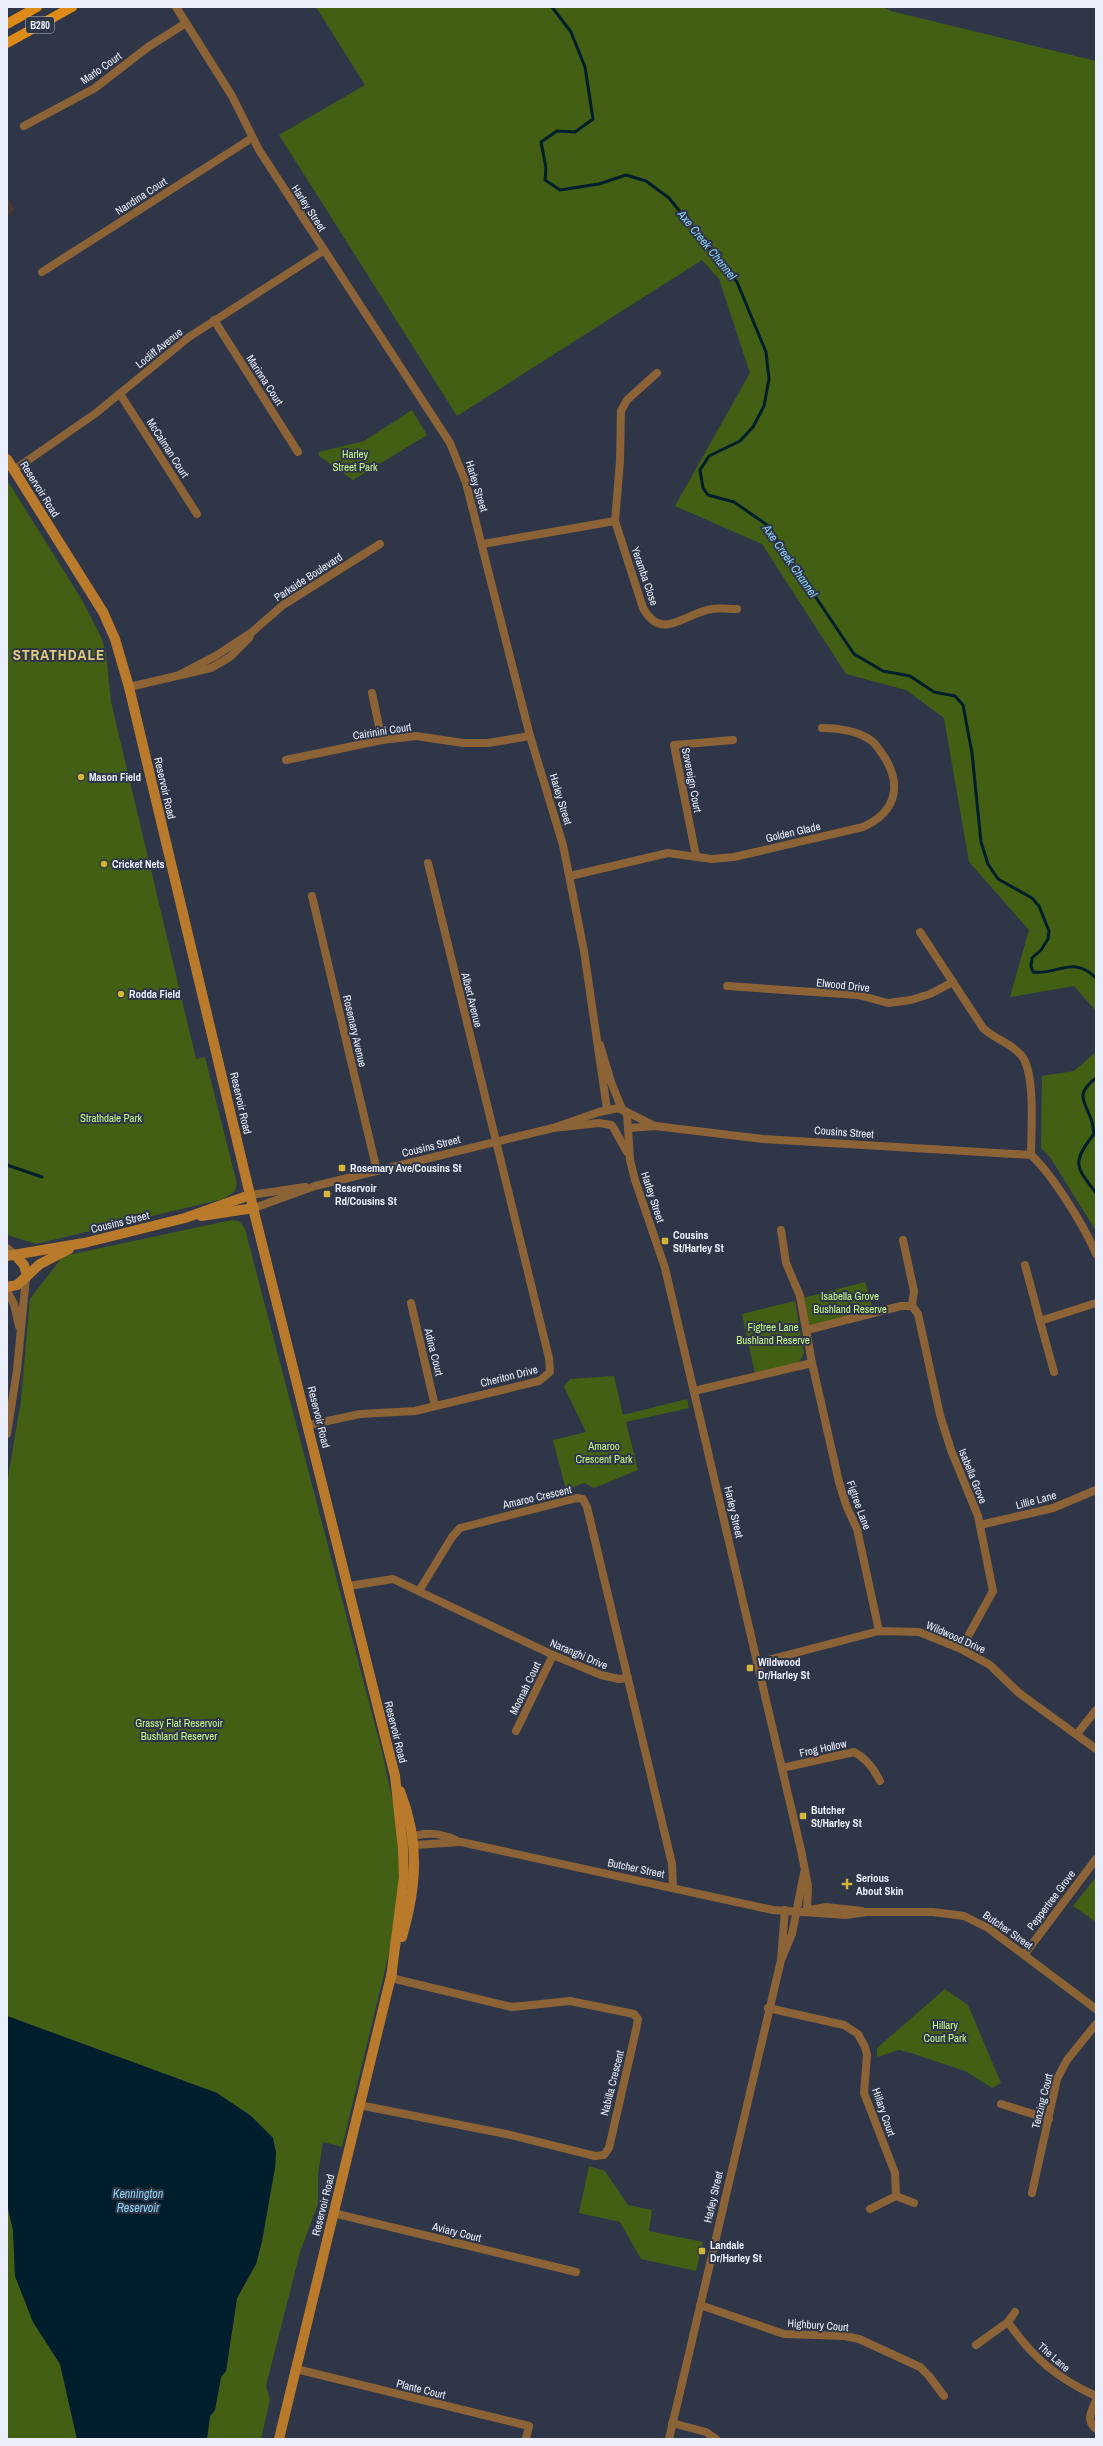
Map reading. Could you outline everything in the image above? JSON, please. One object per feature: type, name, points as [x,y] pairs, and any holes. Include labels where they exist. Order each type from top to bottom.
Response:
[{"type":"main road","name":"B280","points":[[7,24],[37,7]]},
{"type":"main road","name":"B280","points":[[7,43],[72,7]]},
{"type":"main road","name":"Reservoir Road","points":[[7,459],[102,612],[115,639],[129,688],[250,1195],[309,1425],[395,1776],[403,1841],[403,1893],[391,1978]]},
{"type":"main road","name":"Cousins Street","points":[[11,1253],[84,1243],[185,1218],[250,1195]]},
{"type":"main road","name":"Cousins Street","points":[[185,1218],[223,1214],[254,1208]]},
{"type":"main road","name":"Cousins Street","points":[[7,1287],[17,1285],[52,1256],[84,1243]]},
{"type":"main road","points":[[11,1253],[24,1265],[26,1276]]},
{"type":"main road","name":"Reservoir Road","points":[[279,2439],[359,2104],[414,1891],[413,1840],[408,1809],[395,1776]]},
{"type":"street","name":"Harley Street","points":[[176,7],[232,96],[252,138],[323,250],[450,443],[466,483],[483,544],[530,736],[563,845],[570,876],[598,1038],[628,1128],[630,1160],[640,1198],[662,1256],[782,1768],[808,1886],[807,1911]]},
{"type":"street","name":"Marlo Court","points":[[24,126],[95,88],[144,50],[186,23]]},
{"type":"street","name":"Nandina Court","points":[[42,272],[252,138]]},
{"type":"street","name":"Locliff Avenue","points":[[14,470],[76,428],[189,337],[323,250]]},
{"type":"street","name":"Marinna Court","points":[[214,320],[298,452]]},
{"type":"street","name":"Yeramba Close","points":[[657,373],[627,400],[620,411],[620,461],[615,520],[643,608],[652,620],[662,625],[674,624],[694,614],[711,609],[737,609]]},
{"type":"street","name":"McCalman Court","points":[[120,394],[197,514]]},
{"type":"street","points":[[483,544],[615,520]]},
{"type":"street","name":"Parkside Boulevard","points":[[129,688],[179,675],[217,655],[252,632],[283,605],[380,544]]},
{"type":"street","name":"Parkside Boulevard","points":[[179,675],[191,675],[222,662],[244,644],[252,632]]},
{"type":"street","points":[[217,655],[222,662]]},
{"type":"street","points":[[372,693],[382,740]]},
{"type":"street","name":"Golden Glade","points":[[570,876],[668,853],[712,859],[734,857],[863,827],[879,820],[894,797],[894,776],[882,753],[870,739],[837,728],[822,728]]},
{"type":"street","name":"Cairinini Court","points":[[286,760],[382,740],[416,736],[463,743],[488,743],[530,736]]},
{"type":"street","name":"Sovereign Court","points":[[696,856],[674,744],[733,740]]},
{"type":"street","name":"Albert Avenue","points":[[428,863],[495,1142]]},
{"type":"street","name":"Rosemary Avenue","points":[[312,896],[377,1171]]},
{"type":"street","points":[[920,932],[983,1028],[997,1040],[1016,1050],[1024,1059],[1029,1074],[1032,1155],[1042,1165],[1090,1240],[1096,1254]]},
{"type":"street","name":"Elwood Drive","points":[[727,986],[858,995],[888,1003],[911,1000],[930,994],[953,982]]},
{"type":"street","name":"Harley Street","points":[[598,1038],[598,1061],[607,1110],[612,1126],[630,1160]]},
{"type":"street","name":"Cousins Street","points":[[250,1195],[315,1186],[552,1128],[607,1110],[623,1110],[656,1126]]},
{"type":"street","name":"Cousins Street","points":[[552,1128],[599,1123],[628,1128],[656,1126],[763,1139],[1032,1155]]},
{"type":"street","name":"Cheriton Drive","points":[[309,1425],[360,1414],[405,1412],[435,1406],[539,1381],[550,1372],[549,1358],[495,1142]]},
{"type":"street","name":"Cousins Street","points":[[254,1208],[315,1186]]},
{"type":"street","name":"Figtree Lane","points":[[781,1230],[786,1263],[800,1296],[812,1363],[839,1482],[846,1505],[858,1529],[879,1631]]},
{"type":"street","name":"Isabella Grove","points":[[903,1240],[914,1291],[912,1306],[918,1314],[942,1422],[980,1525],[993,1591],[961,1649]]},
{"type":"street","points":[[1025,1265],[1054,1372]]},
{"type":"street","points":[[7,1434],[17,1370],[26,1276]]},
{"type":"street","points":[[7,1291],[14,1304],[20,1331]]},
{"type":"street","name":"Adina Court","points":[[411,1303],[435,1406]]},
{"type":"street","points":[[1040,1321],[1096,1303]]},
{"type":"street","points":[[806,1330],[901,1306],[912,1306]]},
{"type":"street","points":[[694,1391],[812,1363]]},
{"type":"street","name":"Lillie Lane","points":[[980,1525],[1053,1508],[1096,1490]]},
{"type":"street","name":"Amaroo Crescent","points":[[419,1591],[452,1537],[460,1528],[581,1498],[587,1507],[628,1678]]},
{"type":"street","name":"Naranghi Drive","points":[[348,1586],[389,1578],[601,1676],[619,1679],[628,1678]]},
{"type":"street","name":"Wildwood Drive","points":[[757,1663],[879,1631],[919,1632],[961,1649],[990,1665],[1019,1693],[1096,1748]]},
{"type":"street","name":"Moonah Court","points":[[516,1731],[553,1655]]},
{"type":"street","points":[[628,1678],[672,1864],[673,1888]]},
{"type":"street","points":[[1077,1734],[1096,1710]]},
{"type":"street","name":"Frog Hollow","points":[[782,1768],[854,1752],[861,1756],[873,1768],[880,1781]]},
{"type":"street","name":"Butcher Street","points":[[403,1841],[439,1834],[461,1842],[773,1910],[807,1911],[826,1907],[847,1907],[866,1912],[933,1912],[964,1916],[981,1924],[1024,1954],[1096,2009]]},
{"type":"street","name":"Peppertree Grove","points":[[1024,1954],[1096,1859]]},
{"type":"street","name":"Harley Street","points":[[781,1960],[790,1944],[804,1872]]},
{"type":"street","name":"Harley Street","points":[[668,2439],[768,2008],[781,1960],[785,1910]]},
{"type":"street","name":"Nabilla Crescent","points":[[359,2104],[506,2134],[595,2156],[604,2155],[609,2148],[636,2030],[638,2019],[634,2014],[570,2001],[512,2007],[391,1978]]},
{"type":"street","name":"Hillary Court","points":[[768,2008],[844,2025],[851,2028],[863,2040],[867,2055],[864,2093],[895,2172],[896,2196]]},
{"type":"street","name":"Tenzing Court","points":[[1032,2193],[1058,2079],[1067,2060],[1096,2024]]},
{"type":"street","points":[[1001,2104],[1049,2119]]},
{"type":"street","points":[[870,2209],[896,2196],[914,2203]]},
{"type":"street","name":"Aviary Court","points":[[333,2213],[576,2272]]},
{"type":"street","name":"Highbury Court","points":[[700,2305],[784,2334],[845,2336],[859,2339],[920,2367],[944,2396]]},
{"type":"street","points":[[976,2344],[1008,2322],[1015,2312]]},
{"type":"street","name":"The Lane","points":[[1008,2322],[1025,2345],[1048,2369],[1073,2386],[1096,2396]]},
{"type":"street","name":"Plante Court","points":[[296,2369],[529,2426],[526,2439]]},
{"type":"street","points":[[1094,2426],[1089,2417],[1096,2400]]},
{"type":"street","points":[[672,2423],[706,2432],[716,2439]]},
{"type":"shaded area","points":[[7,198],[15,210],[7,215]]},
{"type":"green space","points":[[316,7],[883,7],[891,11],[1096,61],[1096,1011],[1074,986],[1010,997],[1029,930],[969,862],[944,718],[906,690],[846,674],[762,544],[675,506],[750,373],[719,279],[702,260],[457,416],[279,135],[365,85]]},
{"type":"green space","name":"Harley Street Park","points":[[412,410],[427,435],[353,480],[319,456],[319,452],[364,441]]},
{"type":"green space","name":"Strathdale Park","points":[[7,480],[82,600],[102,639],[106,653],[111,702],[196,1059],[205,1057],[237,1184],[234,1192],[223,1199],[36,1244],[7,1235]]},
{"type":"green space","points":[[1096,1052],[1096,1231],[1050,1157],[1041,1148],[1042,1076],[1074,1071]]},
{"type":"green space","name":"Grassy Flat Reservoir Bushland Reserver","points":[[232,1220],[239,1221],[245,1229],[382,1752],[395,1812],[401,1870],[391,1945],[342,2147],[323,2142],[318,2174],[318,2204],[300,2252],[266,2386],[270,2399],[261,2439],[207,2439],[210,2416],[215,2410],[221,2377],[226,2371],[237,2298],[256,2264],[262,2241],[276,2153],[273,2138],[251,2116],[217,2093],[7,2016],[7,1483],[21,1400],[30,1299],[63,1256]]},
{"type":"green space","name":"Isabella Grove Bushland Reserve","points":[[865,1282],[874,1313],[809,1328],[803,1298]]},
{"type":"green space","name":"Figtree Lane Bushland Reserve","points":[[795,1301],[804,1353],[798,1364],[755,1374],[742,1314]]},
{"type":"green space","name":"Amaroo Crescent Park","points":[[614,1376],[623,1415],[687,1399],[689,1408],[626,1422],[638,1470],[594,1488],[584,1483],[566,1490],[553,1440],[586,1432],[564,1387],[570,1379]]},
{"type":"green space","points":[[1096,1877],[1096,1922],[1073,1906]]},
{"type":"green space","name":"Hillary Court Park","points":[[945,1989],[968,2005],[1001,2083],[992,2088],[965,2071],[911,2053],[899,2050],[877,2057],[877,2048]]},
{"type":"green space","points":[[589,2166],[605,2171],[628,2205],[652,2210],[649,2231],[703,2242],[696,2271],[641,2259],[620,2222],[579,2213]]},
{"type":"green space","points":[[7,2204],[13,2230],[15,2276],[33,2322],[60,2364],[77,2439],[7,2439]]},
{"type":"water","name":"Kennington Reservoir","points":[[7,2016],[217,2093],[251,2116],[273,2138],[276,2153],[275,2168],[262,2241],[256,2264],[237,2298],[226,2371],[221,2377],[215,2410],[210,2416],[207,2439],[77,2439],[60,2364],[33,2322],[15,2276],[13,2230],[7,2204]]},
{"type":"waterway","name":"Axe Creek Channel","points":[[552,7],[571,32],[585,67],[593,119],[575,132],[557,131],[541,142],[546,168],[545,180],[560,190],[599,184],[626,175],[646,181],[669,198],[737,282],[766,352],[769,379],[764,406],[753,427],[740,441],[709,456],[700,470],[703,488],[708,495],[734,502],[767,525],[854,654],[883,671],[910,676],[934,692],[955,696],[963,705],[972,753],[981,842],[988,864],[998,879],[1032,898],[1039,906],[1049,931],[1048,939],[1041,950],[1032,958],[1031,966],[1033,972],[1073,967],[1088,971],[1096,978]]},
{"type":"waterway","name":"Axe Creek Channel","points":[[1096,1078],[1085,1088],[1083,1093],[1084,1102],[1092,1121],[1094,1134],[1079,1159],[1081,1171],[1096,1193]]},
{"type":"waterway","points":[[7,1165],[42,1177]]},
{"type":"place","name":"Mason Field","points":[[81,777]]},
{"type":"place","name":"Cricket Nets","points":[[104,864]]},
{"type":"place","name":"Rodda Field","points":[[121,994]]},
{"type":"place","name":"Rosemary Ave/Cousins St","points":[[342,1168]]},
{"type":"place","name":"Reservoir Rd/Cousins St","points":[[327,1194]]},
{"type":"place","name":"Cousins St/Harley St","points":[[665,1241]]},
{"type":"place","name":"Wildwood Dr/Harley St","points":[[750,1668]]},
{"type":"place","name":"Butcher St/Harley St","points":[[803,1816]]},
{"type":"place","name":"Serious About Skin","points":[[847,1884]]},
{"type":"place","name":"Landale Dr/Harley St","points":[[702,2251]]},
{"type":"district","name":"STRATHDALE","points":[[59,654]]}]
